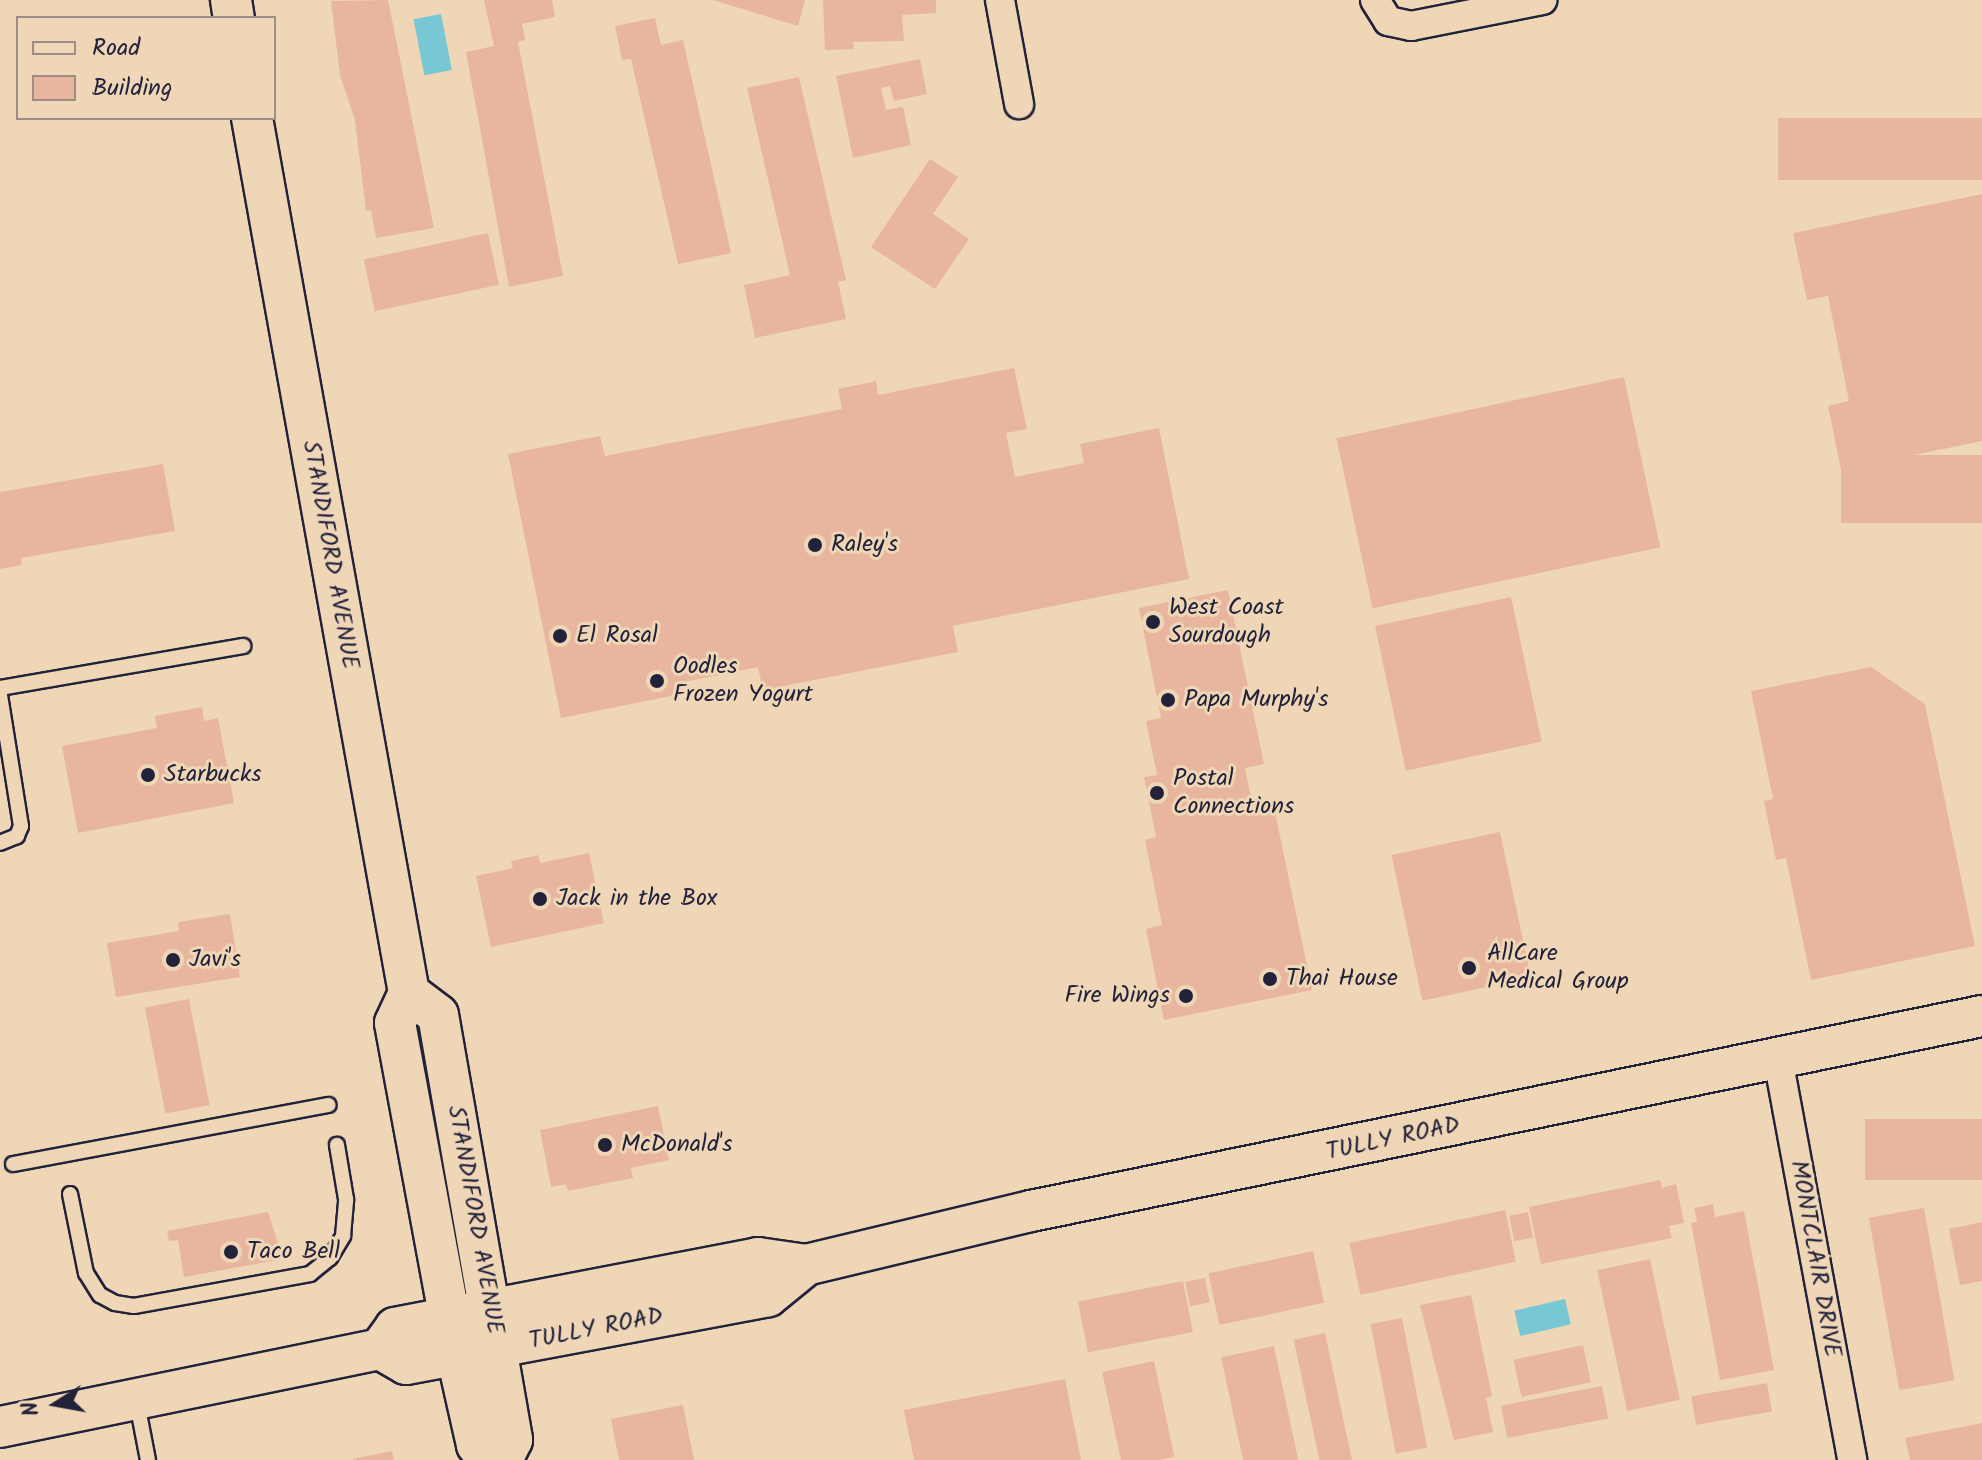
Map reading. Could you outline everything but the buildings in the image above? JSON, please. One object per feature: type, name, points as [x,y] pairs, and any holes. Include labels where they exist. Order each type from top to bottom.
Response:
[{"type":"main road","name":"STANDIFORD AVENUE","points":[[252,120],[409,993],[395,1023],[477,1445],[490,1460]]},
{"type":"main road","name":"STANDIFORD AVENUE","points":[[409,993],[438,1015],[512,1440],[502,1460]]},
{"type":"main road","name":"TULLY ROAD","points":[[0,1427],[380,1349],[401,1364],[454,1337],[768,1296],[806,1265],[1031,1211],[1982,1016]]},
{"type":"street","points":[[1000,0],[1019,104]]},
{"type":"street","points":[[1382,11],[1411,26],[1542,0]]},
{"type":"street","name":"MONTCLAIR DRIVE","points":[[1778,1059],[1852,1460]]},
{"type":"lane","points":[[0,688],[243,646]]},
{"type":"lane","points":[[0,695],[21,826],[17,836],[0,843]]},
{"type":"lane","points":[[13,1164],[329,1105]]},
{"type":"lane","points":[[70,1194],[86,1273],[100,1295],[115,1303],[134,1306],[281,1280],[310,1274],[330,1258],[343,1236],[346,1199],[337,1145]]},
{"type":"lane","points":[[136,1399],[148,1460]]},
{"type":"water","points":[[441,14],[452,70],[424,75],[414,19]]},
{"type":"water","points":[[1565,1299],[1571,1324],[1520,1336],[1514,1311]]},
{"type":"place","name":"Raley's","points":[[815,545]]},
{"type":"place","name":"West Coast Sourdough","points":[[1153,622]]},
{"type":"place","name":"El Rosal","points":[[560,636]]},
{"type":"place","name":"Oodles Frozen Yogurt","points":[[657,681]]},
{"type":"place","name":"Papa Murphy's","points":[[1168,700]]},
{"type":"place","name":"Starbucks","points":[[148,775]]},
{"type":"place","name":"Postal Connections","points":[[1157,793]]},
{"type":"place","name":"Jack in the Box","points":[[540,899]]},
{"type":"place","name":"Javi's","points":[[173,960]]},
{"type":"place","name":"AllCare Medical Group","points":[[1469,968]]},
{"type":"place","name":"Thai House","points":[[1270,979]]},
{"type":"place","name":"Fire Wings","points":[[1186,996]]},
{"type":"place","name":"McDonald's","points":[[605,1145]]},
{"type":"place","name":"Taco Bell","points":[[231,1252]]}]
